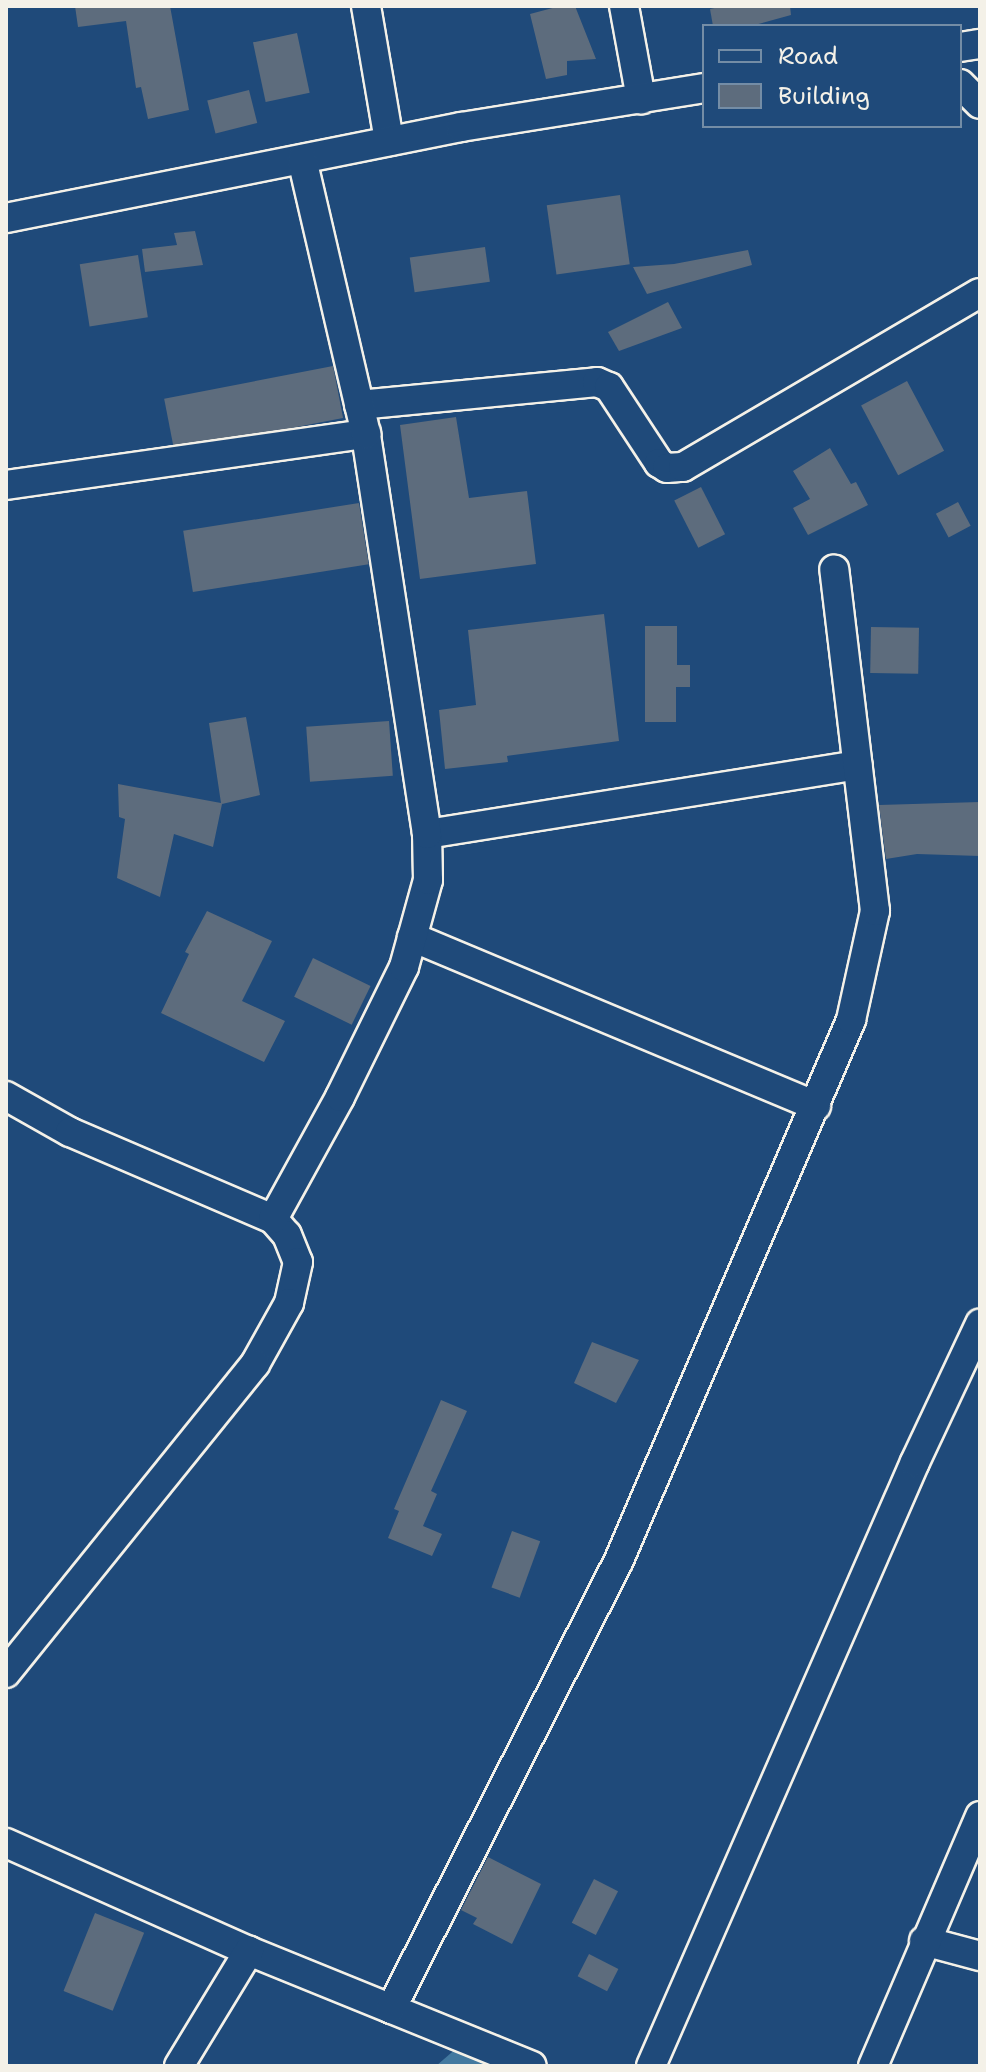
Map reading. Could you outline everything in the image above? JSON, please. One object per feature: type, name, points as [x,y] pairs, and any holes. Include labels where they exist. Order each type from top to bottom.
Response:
[{"type":"street","points":[[366,6],[389,141]]},
{"type":"street","points":[[624,6],[641,99]]},
{"type":"street","points":[[962,86],[980,104]]},
{"type":"street","points":[[6,218],[389,141],[702,88]]},
{"type":"street","points":[[273,1219],[404,967],[428,880],[427,834],[366,434],[302,159]]},
{"type":"street","points":[[359,405],[597,382],[609,387],[659,463],[667,468],[683,467],[980,293]]},
{"type":"street","points":[[6,485],[85,477],[172,460],[366,434]]},
{"type":"street","points":[[391,2009],[619,1560],[851,1020],[875,911],[834,569]]},
{"type":"street","points":[[427,834],[857,765]]},
{"type":"street","points":[[412,937],[816,1106]]},
{"type":"street","points":[[6,1096],[70,1132],[273,1219],[287,1235],[298,1262],[289,1303],[255,1364],[6,1673]]},
{"type":"street","points":[[651,2066],[915,1462],[980,1324]]},
{"type":"street","points":[[873,2066],[980,1816]]},
{"type":"street","points":[[6,1843],[249,1951],[532,2066]]},
{"type":"street","points":[[924,1941],[980,1956]]},
{"type":"street","points":[[179,2066],[249,1951]]},
{"type":"water","points":[[499,2034],[539,2066],[436,2066],[466,2040]]},
{"type":"building","points":[[75,6],[170,6],[189,110],[148,119],[141,87],[136,88],[126,21],[78,27]]},
{"type":"building","points":[[560,6],[575,6],[596,59],[567,61],[567,75],[546,79],[530,14]]},
{"type":"building","points":[[723,6],[790,6],[791,15],[758,24],[713,24],[710,9]]},
{"type":"building","points":[[297,33],[310,93],[266,102],[253,42]]},
{"type":"building","points":[[249,90],[257,123],[216,133],[207,100]]},
{"type":"building","points":[[620,195],[630,264],[556,275],[547,205]]},
{"type":"building","points":[[195,231],[203,265],[145,272],[142,249],[177,245],[174,233]]},
{"type":"building","points":[[485,247],[490,282],[415,292],[410,258]]},
{"type":"building","points":[[748,250],[752,265],[647,294],[633,267],[674,264]]},
{"type":"building","points":[[138,255],[148,317],[90,326],[80,264]]},
{"type":"building","points":[[668,302],[682,328],[619,351],[608,332]]},
{"type":"building","points":[[333,366],[343,418],[174,451],[164,399]]},
{"type":"building","points":[[907,381],[944,451],[898,475],[861,405]]},
{"type":"building","points":[[456,417],[469,498],[527,491],[536,564],[420,579],[400,425]]},
{"type":"building","points":[[830,448],[851,484],[856,482],[868,505],[808,535],[793,508],[810,499],[793,471]]},
{"type":"building","points":[[701,487],[725,534],[698,548],[674,501]]},
{"type":"building","points":[[958,502],[971,526],[949,538],[936,514]]},
{"type":"building","points":[[359,503],[369,564],[193,592],[183,531]]},
{"type":"building","points":[[604,614],[619,741],[507,756],[508,762],[445,769],[439,710],[476,705],[468,630]]},
{"type":"building","points":[[645,626],[677,626],[677,665],[690,665],[690,687],[676,687],[676,722],[645,722]]},
{"type":"building","points":[[871,627],[919,628],[918,674],[870,673]]},
{"type":"building","points":[[246,717],[260,795],[222,804],[213,847],[174,834],[160,897],[117,878],[125,819],[119,817],[118,784],[221,803],[209,723]]},
{"type":"building","points":[[389,721],[393,776],[310,782],[306,727]]},
{"type":"building","points":[[980,802],[980,856],[917,854],[886,859],[879,805]]},
{"type":"building","points":[[207,911],[272,941],[242,1001],[285,1021],[264,1062],[161,1013],[189,954],[185,952]]},
{"type":"building","points":[[313,958],[371,986],[352,1025],[294,997]]},
{"type":"building","points":[[592,1342],[639,1360],[616,1403],[574,1383]]},
{"type":"building","points":[[441,1400],[467,1411],[431,1491],[437,1494],[423,1526],[442,1534],[432,1556],[388,1538],[399,1511],[394,1509]]},
{"type":"building","points":[[512,1531],[540,1541],[520,1598],[491,1587]]},
{"type":"building","points":[[488,1857],[541,1884],[512,1944],[473,1924],[477,1918],[461,1910]]},
{"type":"building","points":[[594,1879],[618,1891],[596,1935],[572,1923]]},
{"type":"building","points":[[95,1913],[144,1933],[113,2011],[64,1991]]},
{"type":"building","points":[[589,1954],[618,1969],[607,1991],[578,1976]]}]
